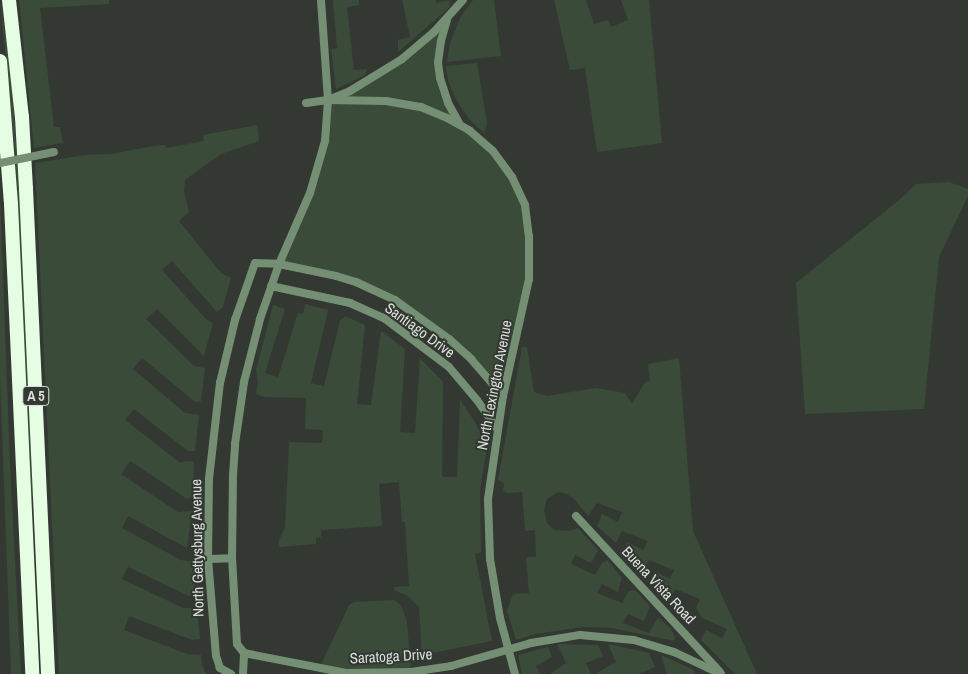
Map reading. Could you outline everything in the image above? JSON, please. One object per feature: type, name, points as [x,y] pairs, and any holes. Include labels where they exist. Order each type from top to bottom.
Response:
[{"type":"highway","name":"A 5","points":[[8,0],[21,108],[26,189],[48,674]]},
{"type":"highway","name":"A 5","points":[[0,61],[11,204],[32,674]]},
{"type":"street","points":[[243,674],[244,653],[238,644],[232,558],[232,476],[235,444],[244,382],[260,319],[278,264],[310,194],[322,158],[328,122],[328,100],[321,0]]},
{"type":"street","points":[[306,103],[328,100],[350,91],[385,72],[418,46],[463,0]]},
{"type":"street","name":"North Lexington Avenue","points":[[448,17],[441,41],[438,63],[440,78],[448,102],[460,125]]},
{"type":"street","name":"North Lexington Avenue","points":[[328,100],[365,100],[405,104],[435,112],[460,125],[480,139],[503,163],[512,176],[525,205],[529,244],[528,279],[503,396],[488,499],[489,541],[494,588],[513,674]]},
{"type":"street","points":[[0,163],[56,152]]},
{"type":"street","name":"North Gettysburg Avenue","points":[[231,674],[220,668],[217,662],[208,560],[208,479],[212,435],[220,383],[235,320],[255,263],[278,264]]},
{"type":"street","name":"Santiago Drive","points":[[278,264],[354,281],[395,300],[449,339],[471,359],[503,396]]},
{"type":"street","name":"Santiago Drive","points":[[271,286],[343,301],[384,318],[449,367],[477,400],[497,429]]},
{"type":"street","name":"Buena Vista Road","points":[[576,516],[721,674]]},
{"type":"street","points":[[208,560],[232,558]]},
{"type":"street","name":"Saratoga Drive","points":[[244,653],[319,669],[378,674],[411,672],[452,666],[508,650],[580,635],[608,636],[634,640],[674,652],[721,674]]},
{"type":"green space","points":[[0,0],[11,74],[20,193],[33,497],[31,496],[15,152]]},
{"type":"green space","points":[[19,0],[109,0],[109,4],[40,8],[54,127],[60,127],[63,143],[34,148]]},
{"type":"green space","points":[[333,0],[359,0],[359,5],[347,7],[354,70],[367,69],[365,75],[336,89],[331,49],[337,48]]},
{"type":"green space","points":[[402,0],[435,0],[437,3],[449,0],[450,7],[398,52],[398,40],[410,37]]},
{"type":"green space","points":[[473,0],[494,0],[501,56],[447,62],[450,43],[460,18]]},
{"type":"green space","points":[[554,0],[586,0],[594,24],[608,20],[611,27],[628,20],[621,0],[649,0],[662,143],[597,152],[585,68],[570,70]]},
{"type":"green space","points":[[448,17],[441,41],[440,78],[460,125],[480,139],[520,191],[530,260],[503,396],[471,359],[377,291],[279,264],[316,177],[328,100],[385,72]]},
{"type":"green space","points":[[477,63],[487,123],[484,133],[469,119],[454,96],[448,80],[446,66]]},
{"type":"green space","points":[[257,125],[259,141],[221,154],[185,180],[184,191],[189,212],[179,221],[221,273],[231,278],[223,307],[217,312],[172,261],[162,270],[207,320],[213,323],[204,356],[157,309],[146,319],[194,366],[205,368],[201,401],[195,402],[142,358],[133,369],[185,413],[199,415],[195,451],[188,451],[134,409],[125,420],[179,462],[194,461],[193,496],[187,499],[130,461],[121,474],[178,512],[192,511],[187,548],[128,516],[122,528],[181,560],[194,562],[195,595],[189,596],[128,567],[122,579],[183,608],[197,608],[200,639],[192,640],[129,616],[124,630],[187,654],[201,655],[202,665],[206,674],[59,674],[35,163],[85,155],[111,154],[153,146],[165,145],[166,148],[204,141],[203,135]]},
{"type":"green space","points":[[949,182],[968,189],[968,196],[939,257],[924,409],[805,414],[796,283],[898,201],[916,184]]},
{"type":"green space","points":[[0,193],[10,465],[21,674],[11,674],[0,377]]},
{"type":"green space","points":[[305,304],[328,310],[311,383],[324,386],[340,321],[345,316],[365,325],[357,404],[371,405],[381,331],[405,349],[400,432],[415,433],[420,358],[443,382],[442,477],[457,477],[460,400],[475,422],[487,447],[480,490],[481,552],[475,554],[492,641],[422,655],[419,607],[408,596],[394,590],[394,587],[409,586],[405,522],[402,522],[399,482],[379,484],[382,526],[321,530],[321,537],[316,538],[316,544],[280,547],[278,542],[285,528],[289,442],[322,443],[323,430],[305,429],[306,398],[264,397],[256,394],[258,383],[256,370],[273,305],[285,309],[265,373],[278,377],[298,313],[303,314]]},
{"type":"green space","points":[[522,347],[527,347],[534,392],[547,396],[596,388],[625,393],[632,404],[645,382],[650,381],[648,364],[679,358],[693,531],[757,674],[735,674],[701,640],[706,630],[722,638],[727,629],[702,618],[696,608],[700,599],[675,589],[669,602],[649,583],[654,571],[670,579],[674,570],[649,560],[643,572],[623,554],[627,542],[643,550],[648,541],[622,531],[616,543],[597,526],[602,514],[618,522],[622,512],[597,503],[588,516],[575,500],[567,494],[558,492],[547,499],[544,510],[547,523],[554,530],[567,531],[578,528],[598,550],[591,563],[575,555],[571,564],[595,575],[602,563],[607,560],[622,578],[618,592],[602,584],[597,593],[622,603],[629,591],[635,590],[650,606],[644,621],[628,614],[623,623],[649,633],[658,617],[671,629],[675,638],[674,641],[612,628],[582,627],[536,634],[516,640],[507,611],[513,594],[529,593],[526,557],[536,557],[535,530],[525,531],[522,492],[507,493],[503,491],[504,483],[498,480]]},
{"type":"green space","points":[[394,600],[401,605],[407,621],[411,672],[319,669],[349,605],[354,602]]},
{"type":"green space","points":[[557,644],[598,645],[603,656],[586,663],[591,674],[550,674],[566,663]]},
{"type":"green space","points":[[608,644],[649,653],[655,667],[638,674],[595,674],[616,662]]},
{"type":"green space","points":[[548,647],[552,657],[536,666],[540,674],[522,674],[518,655]]},
{"type":"green space","points":[[661,655],[694,670],[695,674],[667,674]]}]
